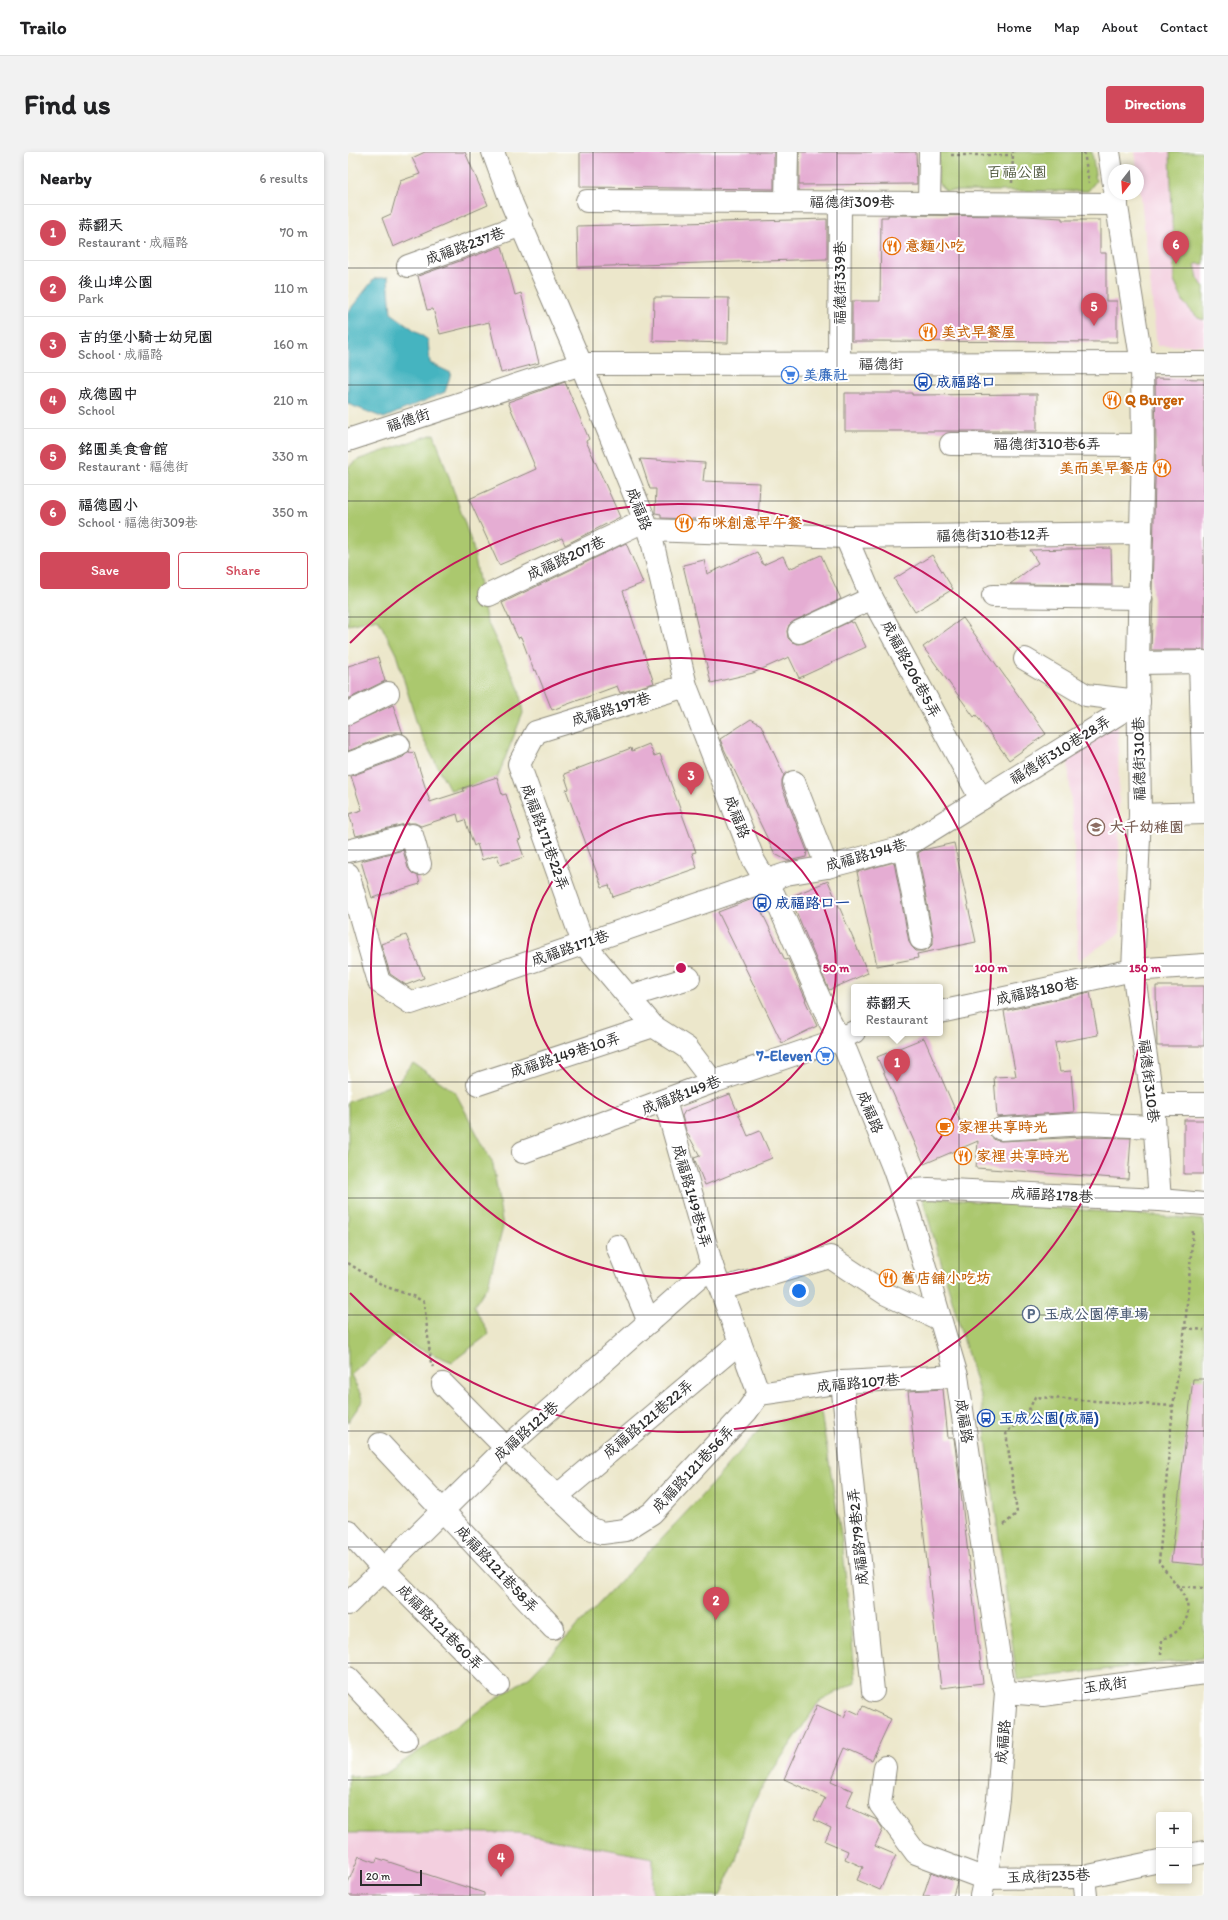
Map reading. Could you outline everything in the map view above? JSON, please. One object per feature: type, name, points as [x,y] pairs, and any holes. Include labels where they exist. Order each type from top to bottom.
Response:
[{"type":"street","name":"成福路","points":[[493,152],[512,204],[581,364],[646,525],[686,686],[754,861],[774,895],[829,1020],[847,1036],[910,1216],[939,1319],[957,1376],[1002,1676],[1006,1692],[998,1799],[989,1860],[982,1887]]},
{"type":"street","points":[[786,202],[787,152]]},
{"type":"street","points":[[1109,152],[1111,164]]},
{"type":"street","points":[[929,202],[937,154]]},
{"type":"street","name":"福德街309巷","points":[[587,201],[929,202],[1012,189],[1108,194]]},
{"type":"street","points":[[1116,200],[1142,364]]},
{"type":"street","name":"福德街339巷","points":[[839,364],[840,202]]},
{"type":"street","name":"成福路237巷","points":[[408,266],[522,225]]},
{"type":"street","name":"福德街","points":[[348,440],[581,364],[1204,363]]},
{"type":"street","name":"福德街310巷","points":[[1142,364],[1143,445],[1141,598],[1138,663],[1140,815],[1133,970],[1153,1104],[1160,1200]]},
{"type":"street","name":"福德街310巷6弄","points":[[951,444],[1143,445]]},
{"type":"street","name":"福德街310巷12弄","points":[[646,525],[846,537],[1141,533]]},
{"type":"street","name":"成福路207巷","points":[[489,595],[646,525]]},
{"type":"street","name":"成福路206巷5弄","points":[[846,537],[872,598],[981,799]]},
{"type":"street","points":[[993,596],[1141,598]]},
{"type":"street","points":[[799,632],[872,598]]},
{"type":"street","points":[[1025,659],[1086,695],[1138,701]]},
{"type":"street","points":[[1138,663],[1202,662],[1204,798]]},
{"type":"street","name":"成福路197巷","points":[[536,732],[686,686]]},
{"type":"street","points":[[348,713],[388,693]]},
{"type":"street","name":"福德街310巷28弄","points":[[981,799],[1138,701]]},
{"type":"street","name":"成福路171巷22弄","points":[[536,732],[519,764],[583,943]]},
{"type":"street","points":[[348,764],[399,745]]},
{"type":"street","points":[[794,782],[827,867]]},
{"type":"street","name":"成福路194巷","points":[[765,880],[786,874],[827,867],[904,847],[981,799]]},
{"type":"street","points":[[1140,815],[1204,814]]},
{"type":"street","points":[[348,851],[412,835],[420,864]]},
{"type":"street","points":[[904,847],[921,939]]},
{"type":"street","name":"成福路171巷","points":[[348,874],[379,982],[411,1003],[765,880]]},
{"type":"street","points":[[583,943],[630,996],[653,1026],[687,1048],[713,1082]]},
{"type":"street","name":"成福路180巷","points":[[943,1011],[1133,970],[1204,965]]},
{"type":"street","points":[[630,996],[689,978]]},
{"type":"street","name":"成福路149巷10弄","points":[[478,1084],[653,1026]]},
{"type":"street","name":"成福路149巷","points":[[523,1152],[665,1101],[713,1082],[847,1036]]},
{"type":"street","name":"成福路149巷5弄","points":[[665,1101],[712,1266],[721,1289]]},
{"type":"street","points":[[1153,1104],[1204,1104]]},
{"type":"street","points":[[1000,1129],[1085,1124],[1154,1127]]},
{"type":"street","name":"成福路178巷","points":[[901,1191],[929,1189],[1160,1200],[1204,1204]]},
{"type":"street","points":[[617,1246],[649,1322]]},
{"type":"street","points":[[759,1394],[721,1289],[830,1257],[886,1294],[939,1319]]},
{"type":"street","name":"成福路121巷","points":[[348,1604],[506,1448],[712,1266]]},
{"type":"street","name":"成福路121巷22弄","points":[[557,1496],[740,1342]]},
{"type":"street","name":"成福路107巷","points":[[759,1394],[842,1382],[957,1376]]},
{"type":"street","name":"成福路79巷2弄","points":[[842,1382],[873,1691]]},
{"type":"street","name":"成福路121巷56弄","points":[[443,1384],[506,1448],[590,1528],[602,1533],[625,1530],[652,1513],[747,1411],[759,1394]]},
{"type":"street","name":"成福路121巷58弄","points":[[380,1444],[553,1628]]},
{"type":"street","name":"成福路121巷60弄","points":[[348,1531],[383,1569],[498,1685]]},
{"type":"street","name":"玉成街","points":[[1006,1692],[1043,1695],[1204,1673]]},
{"type":"street","points":[[348,1678],[406,1740]]},
{"type":"street","points":[[885,1767],[880,1804],[916,1853],[982,1887]]},
{"type":"street","points":[[1192,1854],[1204,1852]]},
{"type":"street","name":"玉成街235巷","points":[[982,1887],[1085,1886],[1156,1862]]},
{"type":"path","points":[[1081,184],[1089,184],[1084,152]]},
{"type":"path","points":[[937,154],[1013,154],[1012,189]]},
{"type":"path","points":[[1161,1655],[1162,1638],[1171,1636],[1178,1631],[1184,1624],[1187,1616],[1186,1600],[1159,1562],[1173,1406],[1185,1328],[1193,1230]]},
{"type":"path","points":[[348,1263],[384,1286],[415,1297],[424,1302],[431,1363],[443,1384]]},
{"type":"path","points":[[1185,1328],[1204,1330]]},
{"type":"path","points":[[1004,1525],[1017,1512],[1006,1432],[1024,1420],[1035,1397],[1173,1406]]},
{"type":"path","points":[[1176,1586],[1204,1588]]},
{"type":"shaded area","points":[[1135,152],[1204,152],[1204,345],[1157,346],[1141,200],[1144,200],[1144,164],[1136,164]]},
{"type":"shaded area","name":"大千幼稚園","points":[[1118,709],[1120,933],[1078,961],[1074,838],[1066,737]]},
{"type":"shaded area","points":[[348,1833],[519,1833],[654,1858],[653,1896],[348,1896]]},
{"type":"green space","name":"百福公園","points":[[939,152],[1092,152],[1096,181],[1088,191],[946,191],[938,183]]},
{"type":"green space","points":[[1170,152],[1204,152],[1204,264],[1195,264],[1198,278],[1204,288],[1204,320],[1198,318],[1184,303],[1174,281]]},
{"type":"green space","points":[[434,434],[473,547],[486,619],[519,689],[523,713],[496,781],[450,790],[420,733],[396,654],[378,619],[348,625],[348,467],[357,460]]},
{"type":"green space","points":[[413,1063],[455,1092],[493,1164],[503,1227],[488,1285],[474,1306],[489,1334],[452,1362],[410,1345],[396,1334],[351,1375],[363,1400],[348,1422],[348,1102],[398,1082]]},
{"type":"green space","points":[[922,1197],[1204,1220],[1204,1658],[1017,1680],[981,1399]]},
{"type":"green space","points":[[821,1413],[842,1540],[856,1682],[819,1702],[773,1770],[749,1809],[736,1860],[720,1896],[653,1896],[653,1858],[519,1833],[348,1833],[348,1774],[353,1777],[385,1774],[530,1676],[697,1501],[765,1423]]},
{"type":"water","points":[[388,277],[391,313],[428,340],[430,363],[451,373],[445,392],[384,418],[348,404],[348,312],[374,279]]},
{"type":"building","points":[[425,152],[465,152],[488,205],[393,247],[382,218],[391,214],[400,181],[420,174],[412,158]]},
{"type":"building","points":[[580,152],[774,152],[774,189],[580,187]]},
{"type":"building","points":[[799,152],[916,152],[917,184],[799,185]]},
{"type":"building","points":[[888,215],[1025,216],[1062,218],[1062,220],[1100,220],[1100,253],[1106,253],[1106,301],[1117,301],[1117,342],[852,341],[852,301],[880,301],[881,217],[888,217]]},
{"type":"building","points":[[827,219],[827,259],[578,267],[577,226]]},
{"type":"building","points":[[502,246],[515,295],[521,293],[539,363],[501,373],[489,322],[440,334],[433,309],[427,310],[418,276]]},
{"type":"building","points":[[654,297],[729,298],[728,343],[653,341]]},
{"type":"building","points":[[1155,378],[1204,379],[1204,650],[1151,650],[1156,445]]},
{"type":"building","points":[[565,382],[589,439],[586,441],[620,517],[565,545],[562,538],[499,565],[469,499],[536,469],[508,402]]},
{"type":"building","points":[[845,393],[912,393],[912,395],[1037,394],[1037,431],[845,431]]},
{"type":"building","points":[[640,459],[705,463],[703,481],[760,483],[758,521],[661,518],[661,514],[655,513],[656,489],[650,489]]},
{"type":"building","points":[[626,543],[643,583],[623,591],[654,683],[620,693],[617,686],[552,710],[536,670],[534,671],[521,637],[518,638],[502,603]]},
{"type":"building","points":[[1111,548],[1112,585],[1010,584],[1038,563],[1030,550]]},
{"type":"building","points":[[757,552],[763,565],[783,556],[789,569],[821,555],[841,599],[794,621],[789,625],[787,631],[788,638],[792,642],[798,644],[804,643],[851,621],[852,623],[854,622],[866,647],[799,678],[789,657],[753,673],[711,683],[683,565],[704,560],[707,574]]},
{"type":"building","points":[[932,555],[953,589],[915,612],[894,579]]},
{"type":"building","points":[[963,618],[1046,734],[1009,760],[976,715],[974,717],[923,647]]},
{"type":"building","points":[[378,657],[385,681],[348,699],[348,666]]},
{"type":"building","points":[[393,705],[403,734],[395,733],[348,751],[348,725]]},
{"type":"building","points":[[751,719],[761,725],[784,775],[782,787],[807,851],[806,857],[788,861],[775,854],[720,739]]},
{"type":"building","points":[[649,744],[654,756],[660,754],[696,852],[692,853],[697,868],[613,897],[609,885],[602,887],[566,790],[569,789],[564,774],[631,748],[632,751]]},
{"type":"building","points":[[409,751],[410,753],[414,752],[430,802],[464,791],[463,788],[497,777],[502,795],[506,794],[521,839],[518,840],[524,857],[500,865],[497,855],[482,860],[477,844],[474,846],[465,820],[459,822],[457,814],[421,826],[415,823],[409,823],[356,836],[349,814],[362,810],[351,776],[403,757]]},
{"type":"building","points":[[954,843],[976,942],[917,954],[918,958],[877,966],[857,872],[894,862],[909,942],[916,951],[924,951],[933,944],[933,937],[918,853],[923,850]]},
{"type":"building","points":[[403,850],[408,868],[412,873],[418,876],[420,884],[372,898],[361,861]]},
{"type":"building","points":[[828,881],[868,973],[829,990],[790,897]]},
{"type":"building","points":[[755,898],[785,960],[788,959],[817,1026],[782,1043],[718,912]]},
{"type":"building","points":[[406,935],[424,978],[406,985],[390,974],[381,944]]},
{"type":"building","points":[[1156,986],[1204,986],[1204,1046],[1157,1046]]},
{"type":"building","points":[[1090,992],[1098,1035],[1055,1043],[1060,1072],[1071,1071],[1074,1112],[997,1117],[994,1077],[1016,1076],[1004,1011]]},
{"type":"building","points":[[924,1038],[960,1121],[990,1123],[990,1136],[995,1140],[1001,1141],[1085,1137],[1131,1138],[1128,1179],[976,1168],[978,1141],[924,1164],[877,1057]]},
{"type":"building","points":[[730,1094],[748,1136],[760,1131],[772,1158],[705,1185],[694,1158],[700,1156],[686,1131],[682,1116],[685,1111]]},
{"type":"building","points":[[1184,1120],[1204,1120],[1204,1174],[1184,1174]]},
{"type":"building","points":[[1193,1379],[1204,1379],[1204,1565],[1171,1562]]},
{"type":"building","points":[[943,1389],[948,1438],[954,1438],[983,1683],[941,1688],[908,1391]]},
{"type":"building","points":[[817,1705],[844,1717],[848,1709],[859,1714],[863,1706],[891,1719],[872,1760],[845,1748],[831,1781],[853,1791],[846,1806],[877,1820],[883,1829],[875,1846],[896,1855],[880,1890],[857,1880],[863,1867],[845,1859],[848,1851],[825,1841],[831,1828],[814,1820],[825,1798],[784,1779]]},
{"type":"building","points":[[359,1856],[376,1862],[377,1858],[484,1893],[484,1896],[348,1896],[348,1883]]},
{"type":"building","points":[[931,1872],[957,1882],[953,1896],[923,1896]]},
{"type":"place","name":"意麵小吃","points":[[892,246]]},
{"type":"place","name":"福德國小","points":[[1176,264]]},
{"type":"place","name":"銘圓美食會館","points":[[1094,326]]},
{"type":"place","name":"美式早餐屋","points":[[928,332]]},
{"type":"place","name":"美廉社","points":[[790,375]]},
{"type":"place","name":"成福路口","points":[[923,382]]},
{"type":"place","name":"Q Burger","points":[[1112,400]]},
{"type":"place","name":"美而美早餐店","points":[[1162,468]]},
{"type":"place","name":"布咪創意早午餐","points":[[684,523]]},
{"type":"place","name":"吉的堡小騎士幼兒園","points":[[691,795]]},
{"type":"place","name":"大千幼稚園","points":[[1096,827]]},
{"type":"place","name":"成福路口一","points":[[762,903]]},
{"type":"place","name":"7-Eleven","points":[[825,1056]]},
{"type":"place","name":"蒜翻天","points":[[897,1082]]},
{"type":"place","name":"家裡共享時光","points":[[945,1127]]},
{"type":"place","name":"家裡 共享時光","points":[[963,1156]]},
{"type":"place","name":"舊店舖小吃坊","points":[[888,1278]]},
{"type":"place","name":"玉成公園停車場","points":[[1031,1314]]},
{"type":"place","name":"玉成公園(成福)","points":[[986,1418]]},
{"type":"place","name":"後山埤公園","points":[[716,1620]]},
{"type":"place","name":"成德國中","points":[[501,1877]]}]
